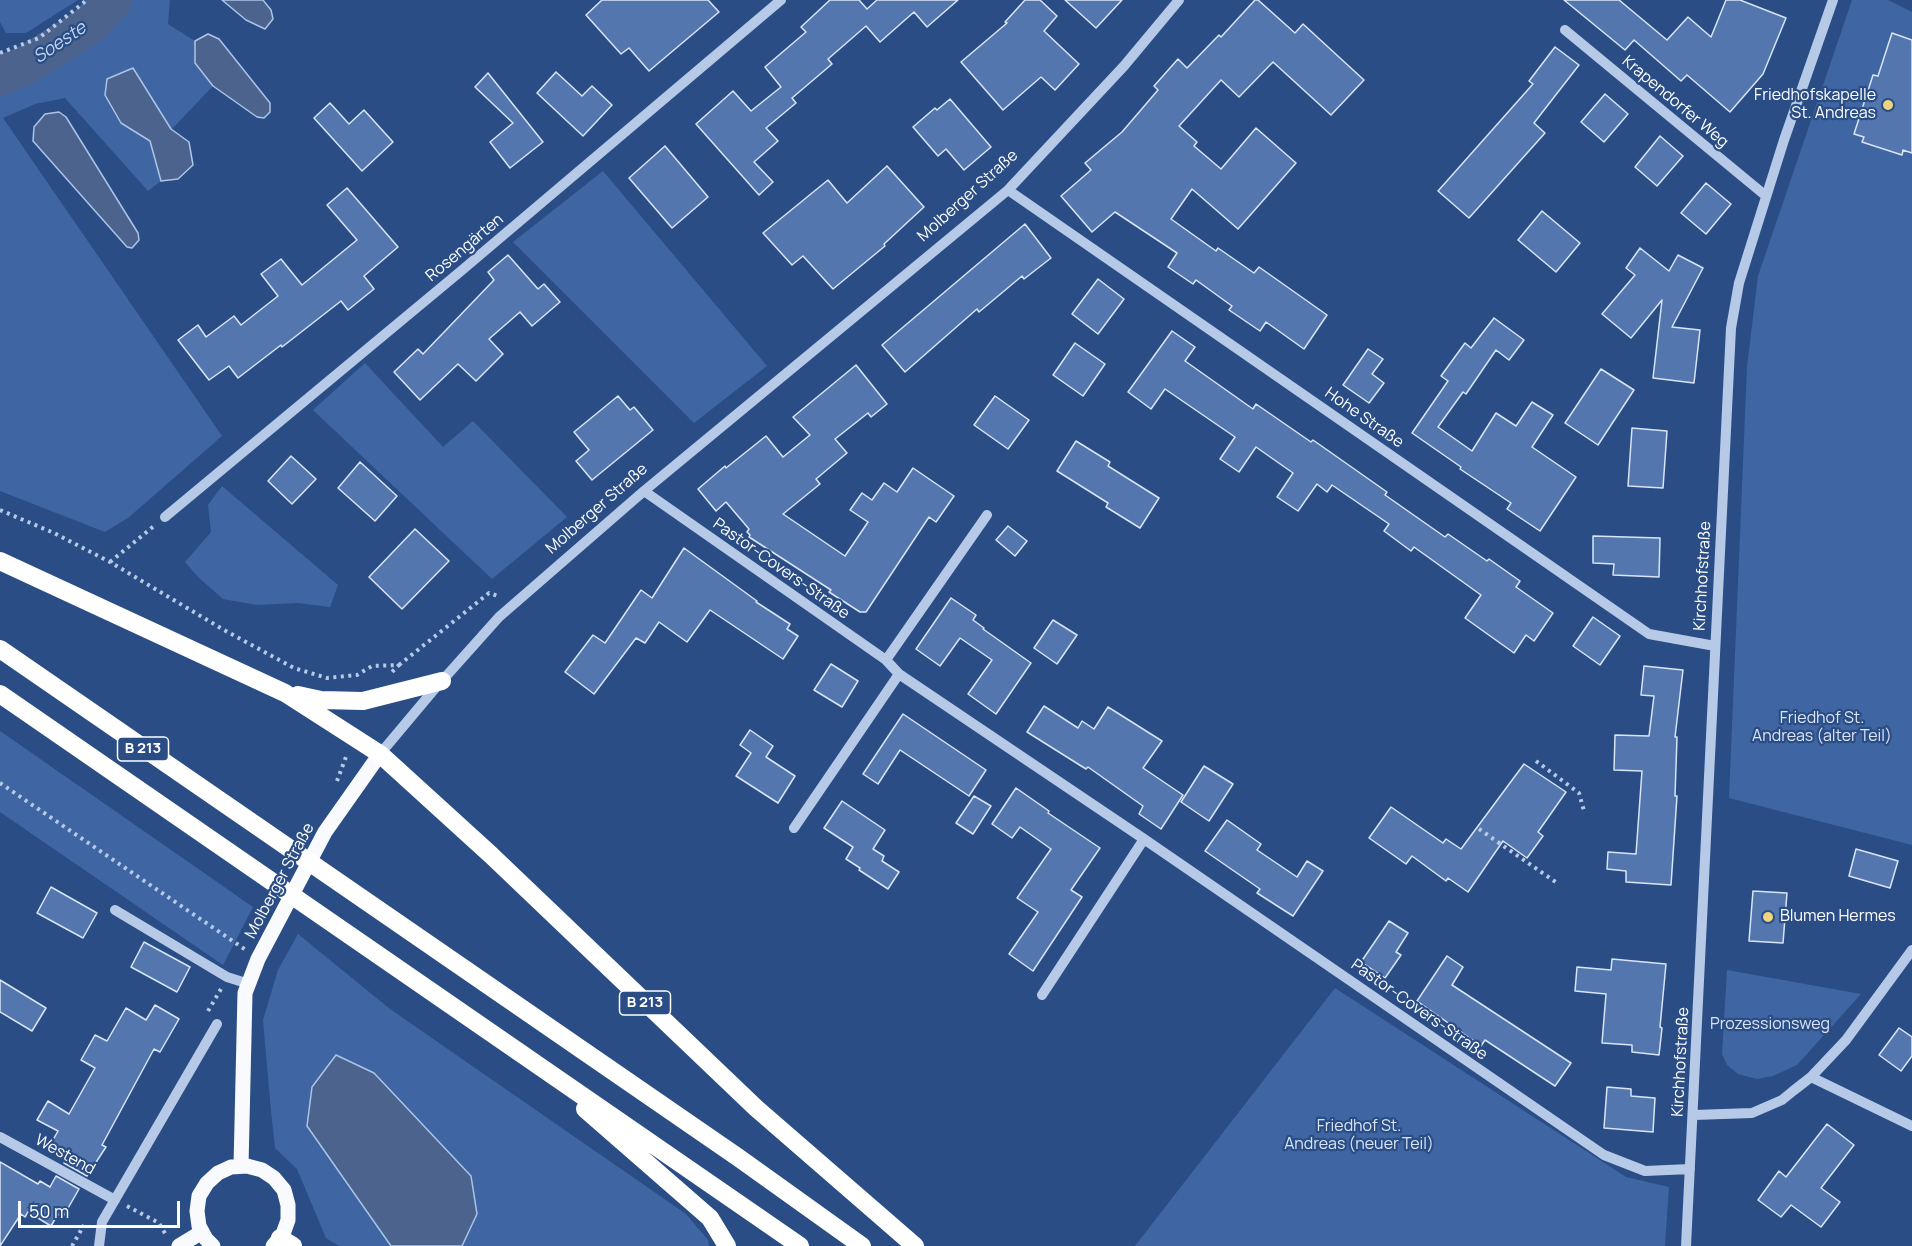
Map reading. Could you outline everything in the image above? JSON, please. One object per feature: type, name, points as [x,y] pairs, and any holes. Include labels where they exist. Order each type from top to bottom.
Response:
[{"type":"highway","name":"B 213","points":[[0,561],[285,693],[380,754],[491,855],[756,1108],[915,1246]]},
{"type":"highway","name":"B 213","points":[[0,649],[739,1158],[862,1246]]},
{"type":"highway","name":"B 213","points":[[285,693],[321,700],[363,701],[442,681]]},
{"type":"highway","name":"B 213","points":[[0,694],[800,1246]]},
{"type":"highway","name":"B 213","points":[[550,1074],[586,1111],[710,1218],[727,1246]]},
{"type":"main road","name":"Molberger Straße","points":[[241,1166],[245,993],[258,958],[325,832],[380,754]]},
{"type":"main road","points":[[213,1246],[199,1226],[197,1211],[199,1196],[207,1183],[218,1173],[231,1167],[241,1166],[262,1170],[274,1178],[284,1190],[288,1205],[288,1220],[282,1243]]},
{"type":"main road","points":[[173,1242],[202,1232]]},
{"type":"street","name":"Rosengärten","points":[[165,517],[452,279],[781,0]]},
{"type":"street","name":"Molberger Straße","points":[[380,754],[499,617],[644,491],[1008,190],[1124,66],[1179,0]]},
{"type":"street","name":"Kirchhofstraße","points":[[1686,1246],[1731,328],[1738,283],[1833,0]]},
{"type":"street","name":"Krapendorfer Weg","points":[[1565,30],[1766,196]]},
{"type":"street","name":"Hohe Straße","points":[[1008,190],[1649,634],[1715,646]]},
{"type":"street","name":"Pastor-Covers-Straße","points":[[644,491],[886,660],[899,674],[1604,1155],[1645,1171],[1690,1169]]},
{"type":"street","points":[[886,660],[987,515]]},
{"type":"street","points":[[794,828],[899,674]]},
{"type":"street","points":[[1042,995],[1144,839]]},
{"type":"street","points":[[115,910],[227,977],[249,984]]},
{"type":"street","points":[[1694,1116],[1752,1113],[1782,1100],[1811,1077],[1846,1040],[1912,950]]},
{"type":"street","points":[[99,1246],[102,1222],[217,1024]]},
{"type":"street","points":[[1811,1077],[1912,1126]]},
{"type":"street","name":"Westend","points":[[0,1137],[115,1200]]},
{"type":"path","points":[[0,53],[39,38],[87,0]]},
{"type":"path","points":[[0,510],[54,533],[110,562],[165,517]]},
{"type":"path","points":[[399,665],[489,593],[516,603]]},
{"type":"path","points":[[1536,761],[1578,793],[1584,811]]},
{"type":"path","points":[[0,783],[258,958]]},
{"type":"path","points":[[1479,829],[1557,883]]},
{"type":"path","points":[[115,1200],[159,1223],[173,1242]]},
{"type":"green space","points":[[0,0],[78,0],[26,33],[6,33],[0,22]]},
{"type":"green space","points":[[120,0],[170,0],[168,24],[195,41],[195,63],[213,86],[171,130],[133,68],[121,123],[150,140],[161,181],[148,191],[65,98],[35,104],[3,118],[222,436],[128,518],[105,532],[0,491],[0,88],[4,83],[109,18]]},
{"type":"green space","name":"Friedhof St. Andreas (alter Teil)","points":[[1852,0],[1888,0],[1912,12],[1912,845],[1729,798],[1747,367],[1758,276]]},
{"type":"green space","points":[[603,171],[767,366],[694,423],[513,242]]},
{"type":"green space","points":[[365,363],[443,447],[473,421],[567,517],[492,579],[313,410]]},
{"type":"green space","points":[[222,486],[338,585],[330,607],[298,603],[257,605],[223,599],[198,577],[185,562],[211,532],[208,505]]},
{"type":"green space","points":[[0,731],[253,907],[223,965],[0,812]]},
{"type":"green space","points":[[298,934],[390,1009],[686,1214],[708,1240],[709,1246],[462,1246],[477,1214],[307,1126],[391,1246],[339,1246],[326,1238],[297,1169],[275,1148],[271,1111],[263,1020],[278,970]]},
{"type":"green space","name":"Prozessionsweg","points":[[1727,970],[1861,994],[1797,1065],[1773,1076],[1757,1079],[1738,1074],[1727,1065],[1722,1054]]},
{"type":"green space","name":"Friedhof St. Andreas (neuer Teil)","points":[[1335,988],[1626,1177],[1669,1187],[1665,1246],[1135,1246]]},
{"type":"shaded area","points":[[222,0],[263,0],[271,10],[273,19],[265,29],[246,20]]},
{"type":"shaded area","points":[[208,34],[219,39],[270,103],[270,112],[264,118],[257,117],[213,86],[195,63],[195,41]]},
{"type":"shaded area","points":[[133,68],[171,129],[189,142],[193,165],[178,179],[161,181],[150,141],[121,123],[105,95],[107,79]]},
{"type":"shaded area","points":[[59,112],[66,117],[138,233],[139,240],[132,248],[127,247],[33,141],[34,127],[45,114]]},
{"type":"shaded area","points":[[336,1055],[374,1073],[471,1176],[477,1214],[462,1246],[391,1246],[307,1126],[312,1087]]},
{"type":"building","points":[[602,0],[708,0],[719,12],[649,71],[629,48],[621,54],[586,15]]},
{"type":"building","points":[[830,0],[859,0],[867,9],[877,0],[958,0],[927,27],[914,12],[880,42],[866,26],[828,59],[832,64],[792,98],[796,103],[766,128],[778,141],[754,162],[773,182],[759,195],[696,124],[733,91],[751,111],[781,87],[765,67],[806,32],[801,27]]},
{"type":"building","points":[[1025,0],[1040,0],[1057,16],[1044,31],[1079,64],[1055,90],[1041,77],[1003,110],[961,62],[1007,23],[1005,22]]},
{"type":"building","points":[[1065,0],[1122,0],[1096,28]]},
{"type":"building","points":[[1255,0],[1258,0],[1295,33],[1303,24],[1364,80],[1331,115],[1273,62],[1239,97],[1221,80],[1179,126],[1197,142],[1194,146],[1221,169],[1256,128],[1296,163],[1238,229],[1192,189],[1171,219],[1216,251],[1218,248],[1254,273],[1259,267],[1327,315],[1304,349],[1266,322],[1260,331],[1229,310],[1232,306],[1196,280],[1193,284],[1168,267],[1177,253],[1115,212],[1092,232],[1061,196],[1091,170],[1085,163],[1122,132],[1158,90],[1154,86],[1178,59],[1187,68],[1219,35],[1221,37]]},
{"type":"building","points":[[1564,0],[1619,0],[1667,40],[1688,17],[1711,37],[1726,0],[1740,0],[1786,18],[1763,74],[1730,112],[1687,75],[1681,81],[1634,40],[1625,50]]},
{"type":"building","name":"Friedhofskapelle St. Andreas","points":[[1892,33],[1912,40],[1912,153],[1903,150],[1902,155],[1862,142],[1864,137],[1854,134],[1873,75],[1878,76]]},
{"type":"building","points":[[1555,47],[1579,65],[1534,123],[1545,133],[1469,218],[1438,191],[1533,84],[1529,81]]},
{"type":"building","points":[[556,72],[582,96],[592,86],[612,105],[583,136],[537,93]]},
{"type":"building","points":[[488,73],[543,142],[510,168],[490,142],[513,123],[475,87]]},
{"type":"building","points":[[1605,94],[1628,114],[1604,142],[1581,122]]},
{"type":"building","points":[[950,99],[991,147],[964,170],[946,149],[938,156],[913,127],[935,108],[937,110]]},
{"type":"building","points":[[330,103],[349,124],[364,110],[393,142],[362,171],[314,118]]},
{"type":"building","points":[[1660,136],[1683,156],[1657,186],[1635,167]]},
{"type":"building","points":[[665,146],[708,197],[672,228],[629,178]]},
{"type":"building","points":[[887,166],[924,207],[884,244],[885,246],[833,289],[803,256],[792,265],[763,233],[828,180],[847,203]]},
{"type":"building","points":[[1706,183],[1731,204],[1706,234],[1681,213]]},
{"type":"building","points":[[347,188],[398,247],[364,276],[374,289],[348,310],[341,301],[238,378],[229,366],[209,380],[178,340],[198,325],[206,337],[234,316],[241,325],[278,296],[261,274],[281,259],[302,285],[357,240],[327,205]]},
{"type":"building","points":[[1542,211],[1580,243],[1556,272],[1518,240]]},
{"type":"building","points":[[1025,224],[1051,258],[1024,279],[1022,276],[979,312],[977,309],[905,372],[882,345]]},
{"type":"building","points":[[1640,248],[1669,271],[1678,255],[1703,268],[1672,327],[1700,330],[1694,383],[1653,378],[1662,300],[1631,338],[1602,314],[1635,275],[1626,268]]},
{"type":"building","points":[[508,255],[538,289],[544,284],[560,302],[532,326],[520,312],[489,339],[503,354],[476,381],[458,364],[420,400],[394,372],[418,349],[423,354],[494,280],[488,272]]},
{"type":"building","points":[[1098,279],[1124,299],[1098,334],[1072,314]]},
{"type":"building","points":[[1494,318],[1524,340],[1509,360],[1496,350],[1466,394],[1463,392],[1438,427],[1472,451],[1496,413],[1516,426],[1532,402],[1553,415],[1532,447],[1576,477],[1540,531],[1507,509],[1511,503],[1412,433],[1448,381],[1441,376],[1465,343],[1471,348]]},
{"type":"building","points":[[1172,331],[1195,347],[1185,361],[1253,409],[1256,404],[1311,442],[1313,440],[1387,492],[1385,495],[1445,537],[1448,534],[1520,581],[1516,587],[1553,613],[1534,641],[1526,635],[1514,653],[1465,618],[1481,595],[1414,547],[1411,551],[1384,531],[1389,524],[1332,485],[1327,492],[1317,484],[1298,511],[1277,497],[1293,473],[1256,447],[1239,472],[1220,459],[1235,437],[1165,389],[1151,409],[1128,392]]},
{"type":"building","points":[[1075,343],[1105,364],[1083,396],[1053,375]]},
{"type":"building","points":[[1368,349],[1383,359],[1372,374],[1384,383],[1369,403],[1343,385]]},
{"type":"building","points":[[856,365],[887,404],[871,417],[868,413],[835,439],[847,453],[816,479],[820,484],[783,514],[845,556],[868,522],[850,510],[862,493],[872,500],[884,483],[897,492],[913,468],[954,496],[936,522],[929,517],[866,612],[860,612],[829,592],[831,590],[749,537],[747,532],[749,529],[726,502],[716,511],[698,489],[766,436],[783,457],[810,435],[793,417]]},
{"type":"building","points":[[1601,369],[1634,390],[1598,445],[1565,423]]},
{"type":"building","points":[[618,396],[630,410],[634,407],[653,430],[592,480],[576,461],[589,450],[574,432]]},
{"type":"building","points":[[995,396],[1029,420],[1008,449],[974,425]]},
{"type":"building","points":[[1632,428],[1667,431],[1663,488],[1628,486]]},
{"type":"building","points":[[1076,441],[1110,462],[1108,466],[1159,498],[1140,528],[1106,507],[1108,503],[1057,471]]},
{"type":"building","points":[[291,456],[316,479],[292,504],[268,481]]},
{"type":"building","points":[[360,462],[397,496],[375,521],[338,488]]},
{"type":"building","points":[[1008,526],[1027,541],[1015,556],[996,540]]},
{"type":"building","points":[[415,529],[449,561],[402,609],[369,577]]},
{"type":"building","points":[[1593,536],[1660,538],[1659,577],[1613,575],[1614,564],[1593,563]]},
{"type":"building","points":[[684,548],[756,602],[790,624],[787,629],[798,636],[783,659],[710,610],[687,642],[659,622],[645,643],[636,638],[594,694],[565,672],[593,635],[605,643],[641,590],[652,598]]},
{"type":"building","points":[[951,598],[976,615],[973,620],[983,629],[1031,663],[996,714],[968,694],[992,660],[960,638],[940,666],[916,649]]},
{"type":"building","points":[[1593,617],[1620,636],[1600,665],[1573,646]]},
{"type":"building","points":[[1053,620],[1077,635],[1057,664],[1034,648]]},
{"type":"building","points":[[831,664],[858,681],[842,707],[814,690]]},
{"type":"building","points":[[1644,666],[1683,670],[1675,737],[1677,737],[1675,796],[1677,796],[1671,885],[1626,882],[1626,871],[1607,869],[1608,852],[1636,854],[1642,771],[1614,770],[1615,735],[1649,736],[1654,696],[1641,695]]},
{"type":"building","points":[[1044,706],[1078,728],[1082,721],[1094,729],[1108,707],[1162,741],[1143,768],[1183,795],[1161,829],[1139,814],[1143,806],[1088,767],[1086,769],[1027,732]]},
{"type":"building","points":[[903,714],[986,770],[969,796],[900,750],[878,784],[863,774]]},
{"type":"building","points":[[750,730],[773,746],[766,757],[795,776],[778,803],[736,776],[751,753],[740,745]]},
{"type":"building","points":[[1524,764],[1566,792],[1538,832],[1543,836],[1527,858],[1503,841],[1468,892],[1448,878],[1446,881],[1412,856],[1406,864],[1369,838],[1391,807],[1443,843],[1446,839],[1461,849]]},
{"type":"building","points":[[1204,766],[1233,784],[1209,821],[1181,802]]},
{"type":"building","points":[[1016,788],[1100,848],[1071,890],[1082,897],[1033,971],[1009,954],[1038,912],[1017,898],[1051,849],[1020,827],[1012,838],[992,824]]},
{"type":"building","points":[[974,796],[991,806],[973,834],[956,823]]},
{"type":"building","points":[[842,801],[885,830],[873,849],[884,856],[882,861],[899,872],[888,889],[846,859],[853,847],[824,828]]},
{"type":"building","points":[[1227,820],[1261,844],[1257,850],[1297,877],[1307,861],[1323,871],[1293,916],[1257,893],[1260,889],[1205,851]]},
{"type":"building","points":[[1856,849],[1898,861],[1890,888],[1849,876]]},
{"type":"building","points":[[51,887],[97,913],[83,938],[37,913]]},
{"type":"building","name":"Blumen Hermes","points":[[1753,891],[1787,893],[1783,943],[1749,941]]},
{"type":"building","points":[[1389,921],[1408,933],[1396,952],[1401,955],[1385,978],[1361,962]]},
{"type":"building","points":[[144,942],[190,967],[177,992],[131,967]]},
{"type":"building","points":[[1447,956],[1463,967],[1452,985],[1571,1063],[1555,1086],[1485,1040],[1481,1046],[1417,1001]]},
{"type":"building","points":[[1612,959],[1666,964],[1659,1055],[1632,1052],[1632,1045],[1602,1043],[1606,994],[1575,991],[1577,967],[1611,970]]},
{"type":"building","points":[[0,980],[46,1008],[32,1031],[0,1012]]},
{"type":"building","points":[[155,1005],[179,1019],[160,1052],[154,1049],[102,1145],[106,1147],[87,1176],[64,1163],[67,1157],[49,1147],[58,1131],[37,1120],[48,1101],[69,1114],[95,1068],[81,1060],[95,1035],[107,1041],[126,1008],[146,1020]]},
{"type":"building","points":[[1899,1028],[1912,1037],[1912,1056],[1901,1071],[1879,1055]]},
{"type":"building","points":[[1607,1087],[1631,1089],[1631,1096],[1655,1098],[1653,1132],[1604,1128]]},
{"type":"building","points":[[1827,1124],[1854,1145],[1821,1188],[1840,1202],[1821,1227],[1791,1205],[1781,1217],[1758,1200],[1779,1171],[1786,1177]]},
{"type":"building","points":[[0,1162],[38,1184],[40,1181],[50,1187],[56,1176],[79,1189],[63,1217],[58,1214],[51,1226],[28,1212],[25,1217],[21,1214],[0,1246]]},
{"type":"waterway","name":"Soeste","points":[[0,76],[26,65],[87,27],[113,0]]},
{"type":"place","name":"Friedhofskapelle St. Andreas","points":[[1888,105]]},
{"type":"place","name":"Blumen Hermes","points":[[1768,917]]}]
